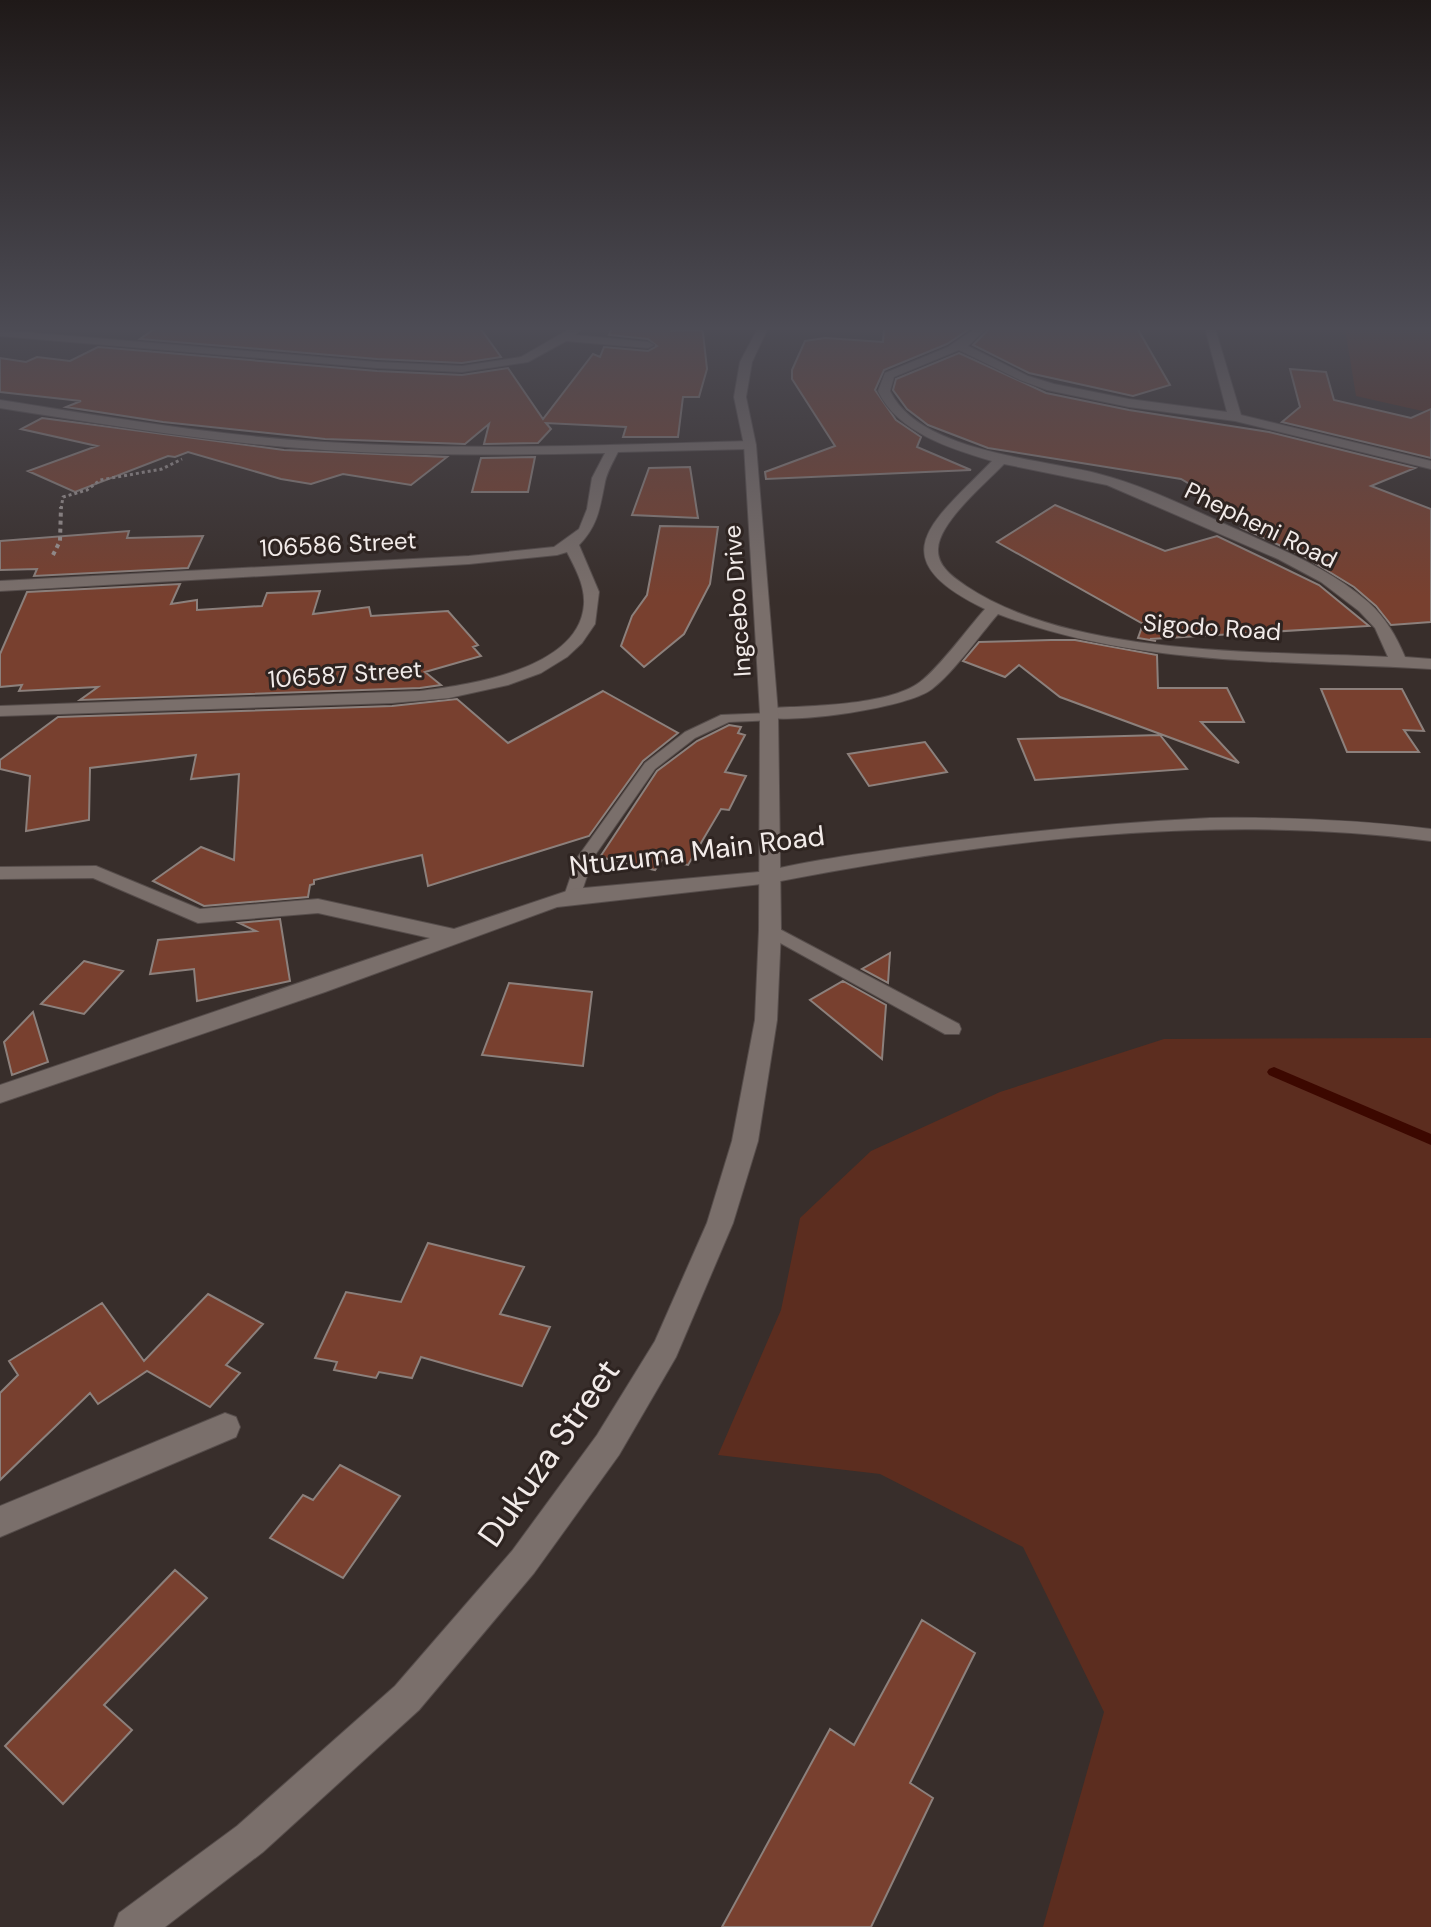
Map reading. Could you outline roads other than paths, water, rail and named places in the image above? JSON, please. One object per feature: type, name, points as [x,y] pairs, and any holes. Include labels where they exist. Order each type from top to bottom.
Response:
[{"type":"street","points":[[99,418],[271,442],[408,449],[750,445]]},
{"type":"street","name":"Ingcebo Drive","points":[[743,418],[750,445],[769,715],[770,877]]},
{"type":"street","name":"Phepheni Road","points":[[906,418],[1000,460],[1095,477],[1129,488],[1286,557],[1335,586],[1380,624],[1399,662]]},
{"type":"street","points":[[1239,418],[1431,465]]},
{"type":"street","points":[[571,544],[585,531],[594,509],[599,478],[613,449]]},
{"type":"street","name":"Sigodo Road","points":[[1000,460],[935,530],[930,552],[933,565],[945,577],[994,609],[1133,646],[1431,664]]},
{"type":"street","name":"106586 Street","points":[[0,586],[519,557],[557,551],[571,544]]},
{"type":"street","name":"106587 Street","points":[[0,711],[373,699],[467,689],[513,677],[559,654],[586,626],[593,605],[591,583],[571,544]]},
{"type":"street","points":[[769,715],[845,709],[907,695],[926,686],[994,609]]},
{"type":"street","name":"Ntuzuma Main Road","points":[[0,1094],[317,987],[452,936],[573,896],[770,877],[930,849],[1220,822],[1305,822],[1431,835]]},
{"type":"street","points":[[0,873],[96,872],[198,916],[234,910],[318,906],[452,936]]},
{"type":"street","name":"Dukuza Street","points":[[133,1927],[250,1839],[407,1698],[523,1562],[608,1445],[666,1348],[720,1223],[745,1141],[766,1020],[770,877]]},
{"type":"street","points":[[0,1522],[225,1427]]},
{"type":"lane","points":[[573,896],[585,858],[650,766],[690,735],[726,718],[769,715]]},
{"type":"lane","points":[[770,930],[952,1029]]},
{"type":"waterway","points":[[1274,1072],[1431,1140]]}]
